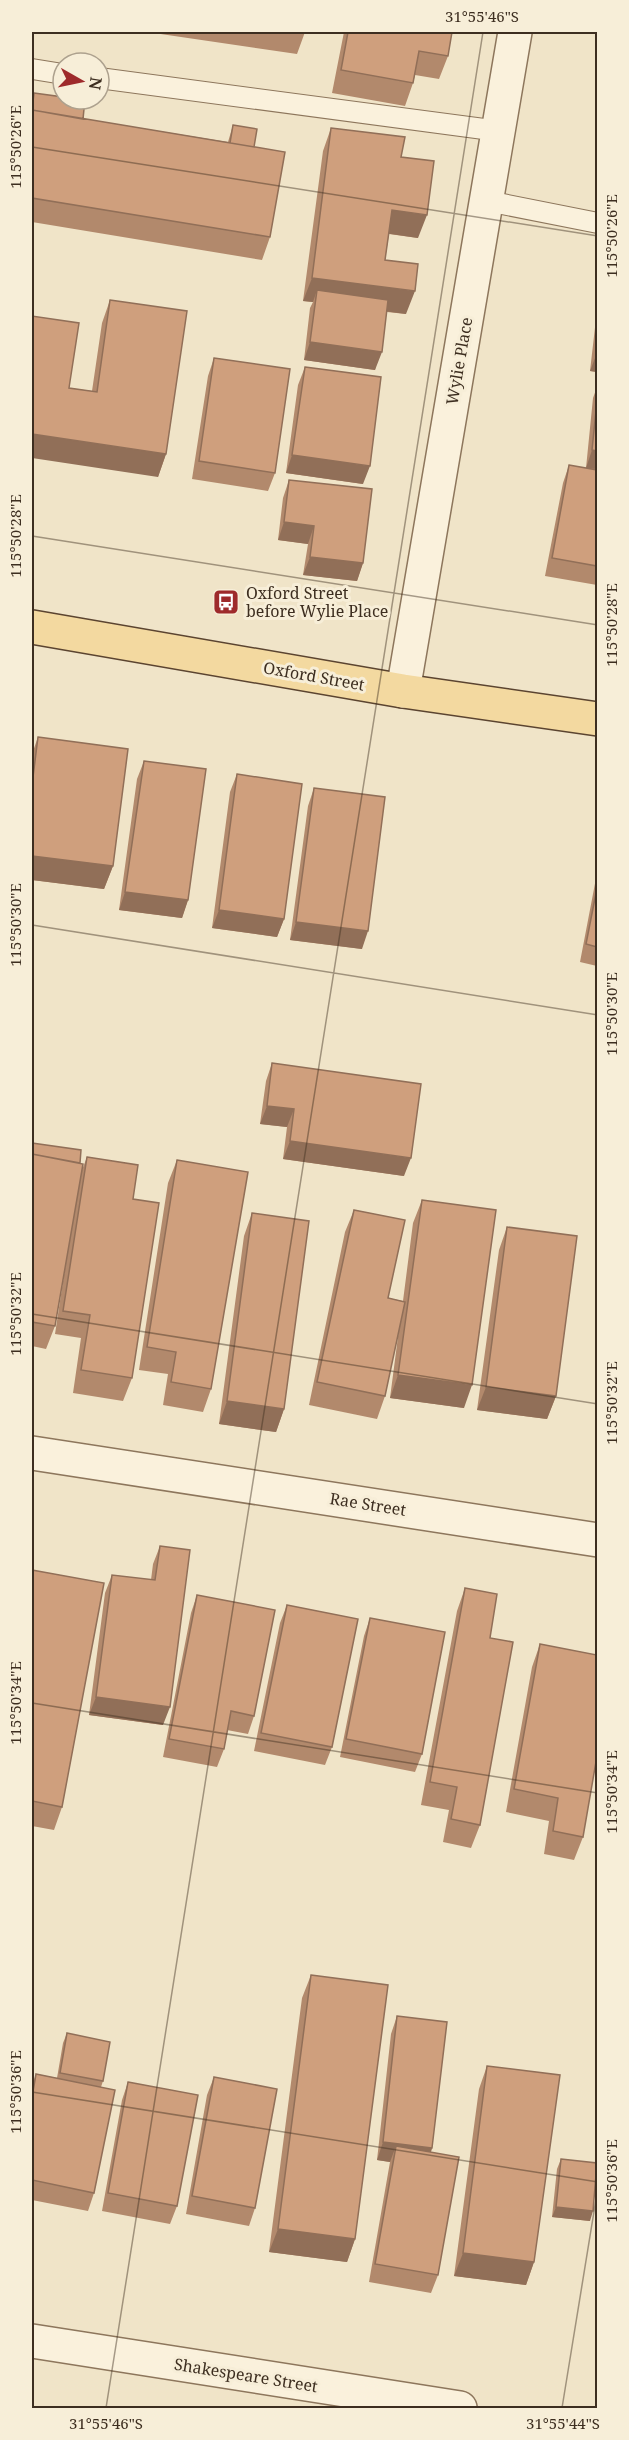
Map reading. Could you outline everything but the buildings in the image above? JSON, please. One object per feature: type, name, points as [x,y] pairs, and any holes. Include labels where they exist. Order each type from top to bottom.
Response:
[{"type":"main road","name":"Oxford Street","points":[[32,627],[403,691],[597,719]]},
{"type":"street","name":"Wylie Place","points":[[403,691],[515,32]]},
{"type":"street","name":"Rae Street","points":[[32,1453],[597,1539]]},
{"type":"street","name":"Shakespeare Street","points":[[32,2341],[460,2409]]},
{"type":"lane","points":[[32,69],[51,72]]},
{"type":"lane","points":[[111,80],[499,131]]},
{"type":"lane","points":[[487,201],[597,223]]},
{"type":"place","name":"Oxford Street before Wylie Place","points":[[226,602]]}]
